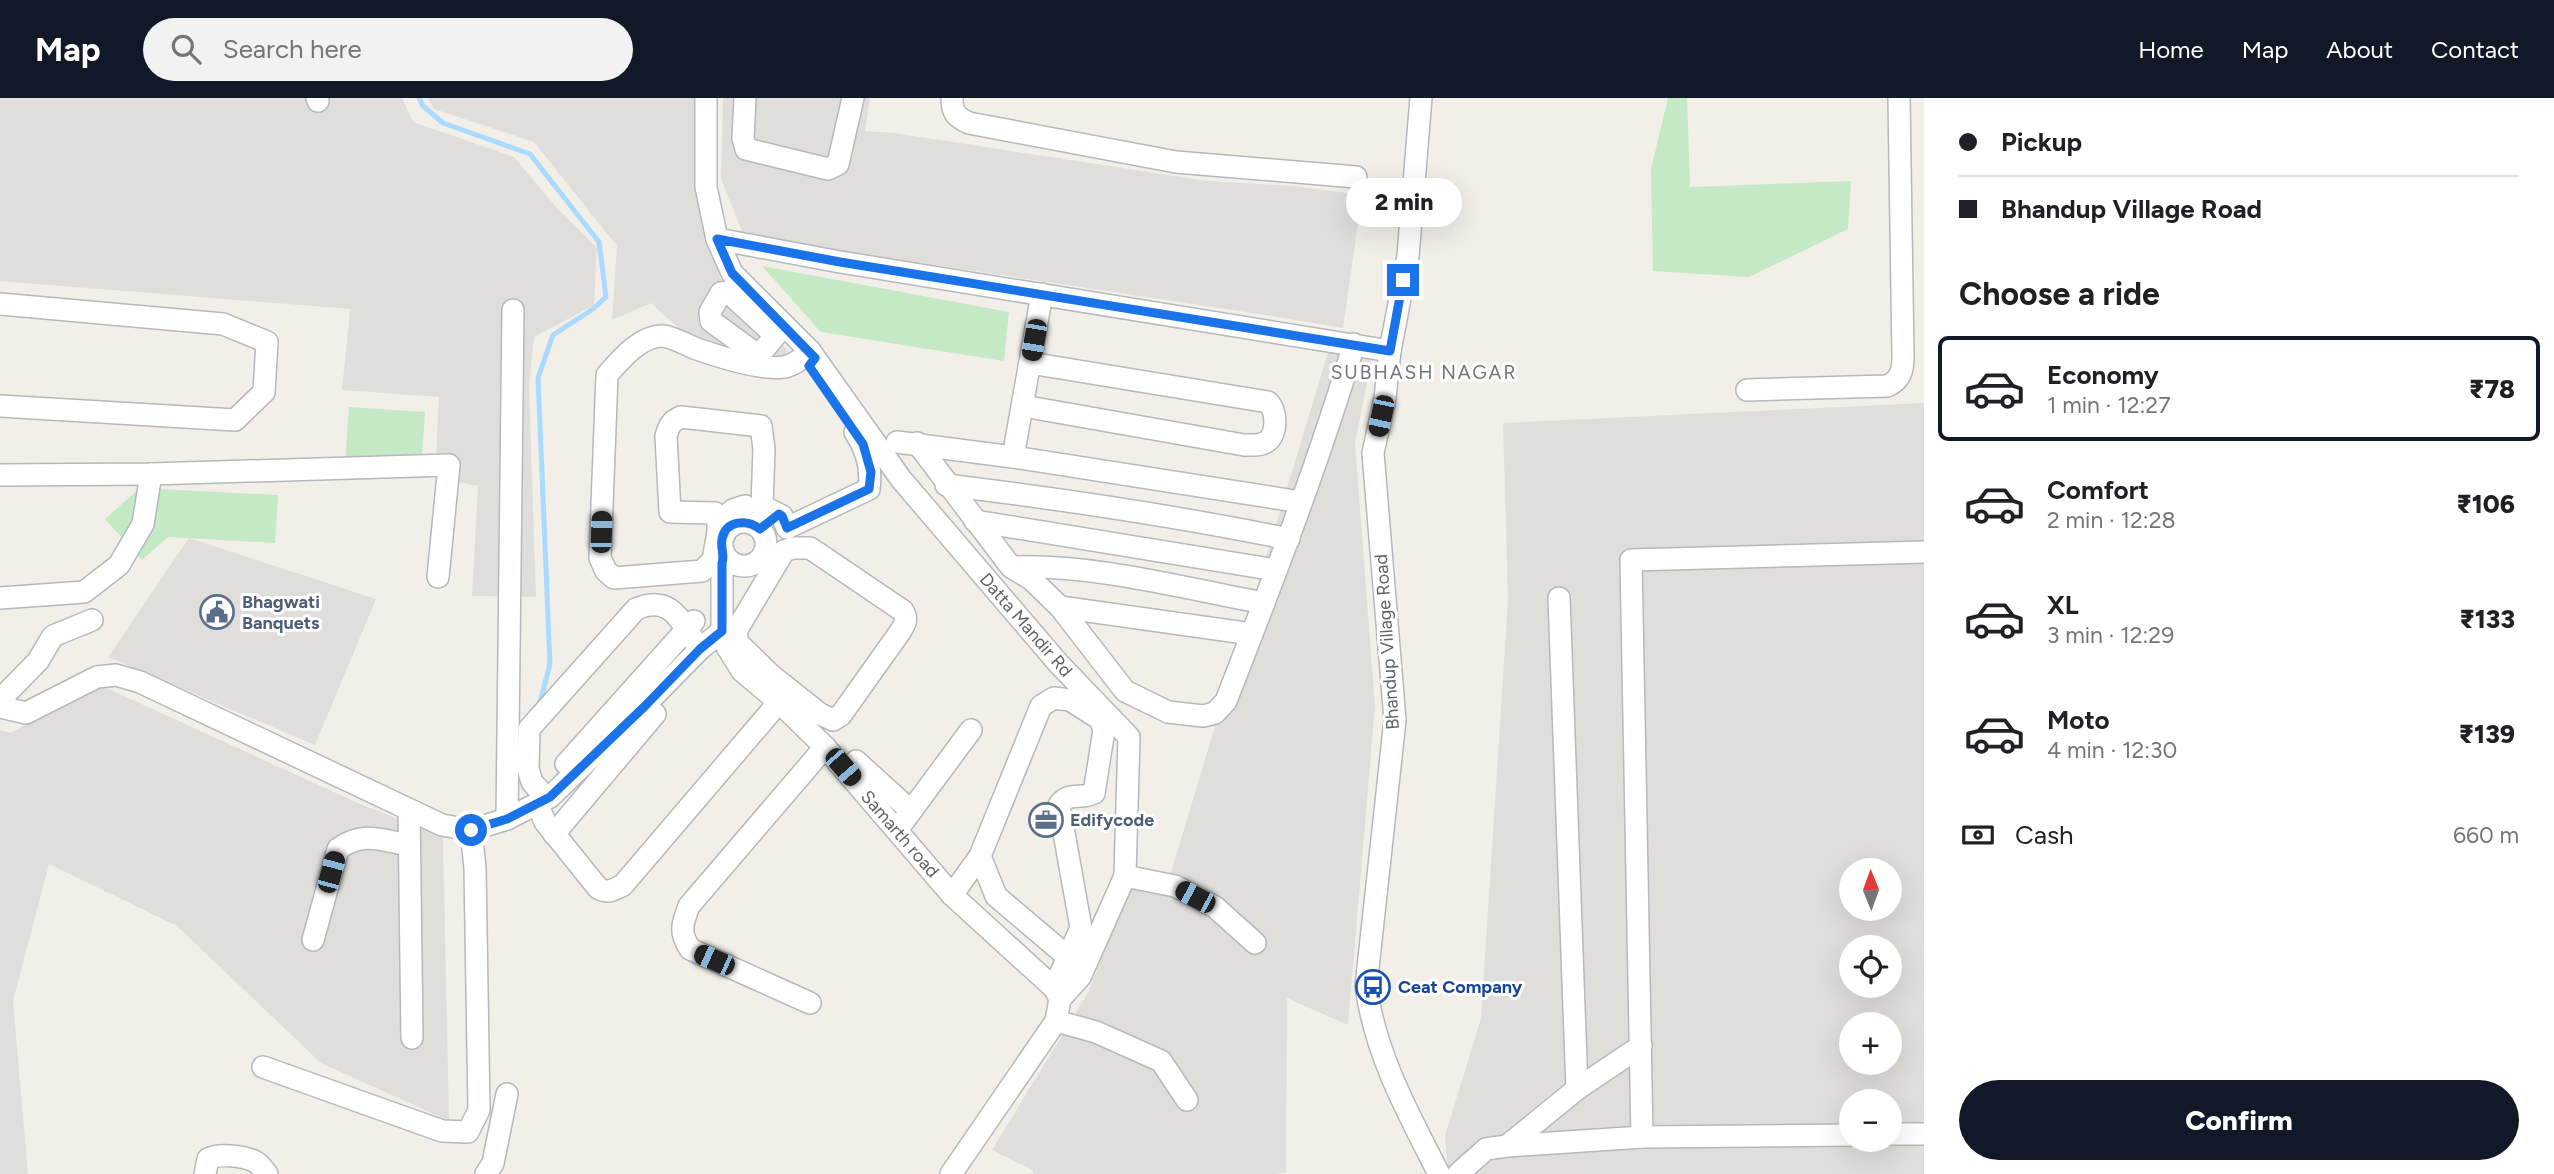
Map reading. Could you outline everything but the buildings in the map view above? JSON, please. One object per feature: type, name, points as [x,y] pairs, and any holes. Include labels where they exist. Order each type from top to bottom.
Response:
[{"type":"street","name":"Datta Mandir Rd","points":[[706,98],[706,187],[717,239],[732,273],[779,330],[809,359],[901,479],[1058,663],[1129,737],[1125,876],[1080,977],[1057,993],[1055,1021],[951,1174]]},
{"type":"street","points":[[746,98],[743,138],[746,149],[828,170],[838,164],[853,98]]},
{"type":"street","points":[[953,98],[952,109],[957,118],[970,123],[1176,162],[1356,177]]},
{"type":"street","name":"Bhandup Village Road","points":[[1421,98],[1408,256],[1390,351],[1385,398],[1373,453],[1395,720],[1366,986],[1370,1017],[1393,1084],[1438,1174]]},
{"type":"street","points":[[1747,390],[1887,386],[1896,382],[1900,375],[1903,356],[1899,98]]},
{"type":"street","points":[[717,239],[840,262],[1390,351]]},
{"type":"street","points":[[1013,457],[1042,294]]},
{"type":"street","points":[[0,304],[223,324],[267,342],[264,392],[235,420],[0,406]]},
{"type":"street","points":[[513,310],[518,770],[532,782],[535,801],[545,822],[598,888],[605,892],[623,885],[772,689]]},
{"type":"street","points":[[0,707],[26,713],[97,677],[116,675],[140,682],[442,825],[471,830],[507,819],[535,801],[550,797],[643,704],[722,631],[720,560],[718,523],[715,513],[670,512],[666,436],[674,420],[681,417],[761,426],[764,449],[762,506],[782,516],[787,528],[869,489],[871,472],[863,444],[809,359],[786,367],[766,367],[662,336],[636,345],[607,375],[600,558],[606,571],[614,578],[702,571],[720,560],[723,535],[733,524],[748,522],[760,529],[766,543],[757,562],[751,566],[720,560]]},
{"type":"street","points":[[1301,502],[907,443],[946,485],[1011,567],[1031,579],[1060,607],[1125,691],[1168,712],[1203,716],[1215,713],[1226,701],[1289,539],[1333,415],[1354,344]]},
{"type":"street","points":[[1023,405],[1244,445],[1266,442],[1272,436],[1275,415],[1274,407],[1268,402],[1030,363]]},
{"type":"street","points":[[0,474],[151,474],[449,465],[438,577]]},
{"type":"street","points":[[0,598],[84,592],[119,565],[143,524],[151,474]]},
{"type":"street","points":[[946,485],[1046,498],[1289,539]]},
{"type":"street","points":[[718,523],[733,510],[745,506]]},
{"type":"street","points":[[760,529],[779,514]]},
{"type":"street","points":[[975,521],[1276,569]]},
{"type":"street","points":[[810,548],[903,611],[906,623],[841,715],[833,720],[772,689],[738,643],[736,631],[785,551],[810,548]]},
{"type":"street","points":[[1642,1137],[1631,560],[1924,552]]},
{"type":"street","points":[[1011,567],[1044,566],[1085,570],[1264,603]]},
{"type":"street","points":[[1559,598],[1577,1089]]},
{"type":"street","points":[[507,819],[529,729],[636,609],[648,604],[658,604],[673,610],[690,625],[700,649]]},
{"type":"street","points":[[1060,607],[1252,634]]},
{"type":"street","points":[[0,700],[38,661],[53,636],[92,620]]},
{"type":"street","points":[[554,834],[643,704],[690,625]]},
{"type":"street","name":"Samarth road","points":[[722,631],[727,647],[742,671],[772,689],[843,756],[897,830],[952,895],[1057,993]]},
{"type":"street","points":[[952,895],[979,856],[1041,706],[1054,698],[1070,700],[1100,719],[1104,730],[1094,793],[1086,797],[1073,795],[1059,805],[1081,928],[1068,957],[1057,993]]},
{"type":"street","points":[[897,830],[971,730]]},
{"type":"street","points":[[810,1003],[690,949],[682,938],[681,926],[690,906],[843,756],[911,811]]},
{"type":"street","points":[[409,810],[412,1038]]},
{"type":"street","points":[[263,1067],[442,1131],[468,1132],[479,1110],[475,868],[471,830]]},
{"type":"street","points":[[313,940],[338,849],[349,841],[365,836],[409,845]]},
{"type":"street","points":[[979,856],[996,896],[1068,957]]},
{"type":"street","points":[[1125,876],[1175,886],[1215,907],[1255,943]]},
{"type":"street","points":[[1055,1021],[1096,1031],[1161,1061],[1187,1100]]},
{"type":"street","points":[[1507,1146],[1577,1089],[1641,1046]]},
{"type":"street","points":[[486,1174],[493,1163],[507,1094]]},
{"type":"street","points":[[1902,1134],[1924,1134]]},
{"type":"street","points":[[1458,1174],[1486,1149],[1507,1146],[1642,1137],[1839,1135]]},
{"type":"street","points":[[205,1174],[208,1159],[219,1156],[253,1161],[267,1174]]},
{"type":"street","points":[[1427,1174],[1438,1174]]},
{"type":"shaded area","points":[[0,98],[402,98],[413,122],[514,157],[557,208],[597,248],[594,305],[534,337],[529,386],[536,597],[472,596],[478,486],[435,477],[439,397],[342,390],[350,309],[0,281]]},
{"type":"shaded area","points":[[428,98],[695,98],[697,199],[720,278],[794,357],[779,365],[699,347],[651,303],[612,320],[617,246],[534,142],[434,109]]},
{"type":"shaded area","points":[[723,98],[870,98],[865,131],[894,133],[1207,181],[1293,186],[1362,195],[1343,328],[744,236],[721,179]]},
{"type":"shaded area","points":[[1329,349],[1372,357],[1355,443],[1375,706],[1348,1025],[1287,998],[1286,1172],[1033,1174],[1033,1170],[992,1150],[1089,991],[1133,876],[1169,879]]},
{"type":"shaded area","points":[[1924,403],[1924,1174],[1448,1174],[1445,1136],[1481,1018],[1508,600],[1503,423]]},
{"type":"shaded area","points":[[189,538],[376,599],[315,745],[108,657]]},
{"type":"shaded area","points":[[100,685],[360,804],[443,837],[449,1121],[321,1063],[177,926],[49,864],[13,1001],[28,1174],[0,1174],[0,730],[10,733]]},
{"type":"green space","points":[[1668,98],[1687,98],[1690,187],[1851,181],[1848,229],[1749,277],[1653,271],[1651,169]]},
{"type":"green space","points":[[762,266],[1009,312],[1004,361],[821,332]]},
{"type":"green space","points":[[349,407],[425,412],[421,470],[345,465]]},
{"type":"green space","points":[[140,488],[278,495],[275,543],[168,537],[142,560],[105,519]]},
{"type":"waterway","points":[[419,98],[423,106],[443,123],[530,154],[599,242],[606,297],[593,309],[553,335],[538,378],[550,664],[539,706]]},
{"type":"place","name":"Bhagwati Banquets","points":[[217,612]]},
{"type":"place","name":"Edifycode","points":[[1046,820]]},
{"type":"place","name":"Ceat Company","points":[[1373,987]]},
{"type":"district","name":"SUBHASH NAGAR","points":[[1424,372]]},
{"type":"route","points":[[471,830],[507,819],[550,797],[700,649],[722,631],[724,556],[721,542],[727,529],[740,522],[748,522],[760,529],[779,514],[787,528],[869,489],[871,472],[863,444],[809,366],[815,358],[732,273],[717,239],[840,262],[1390,351],[1403,280]]}]
